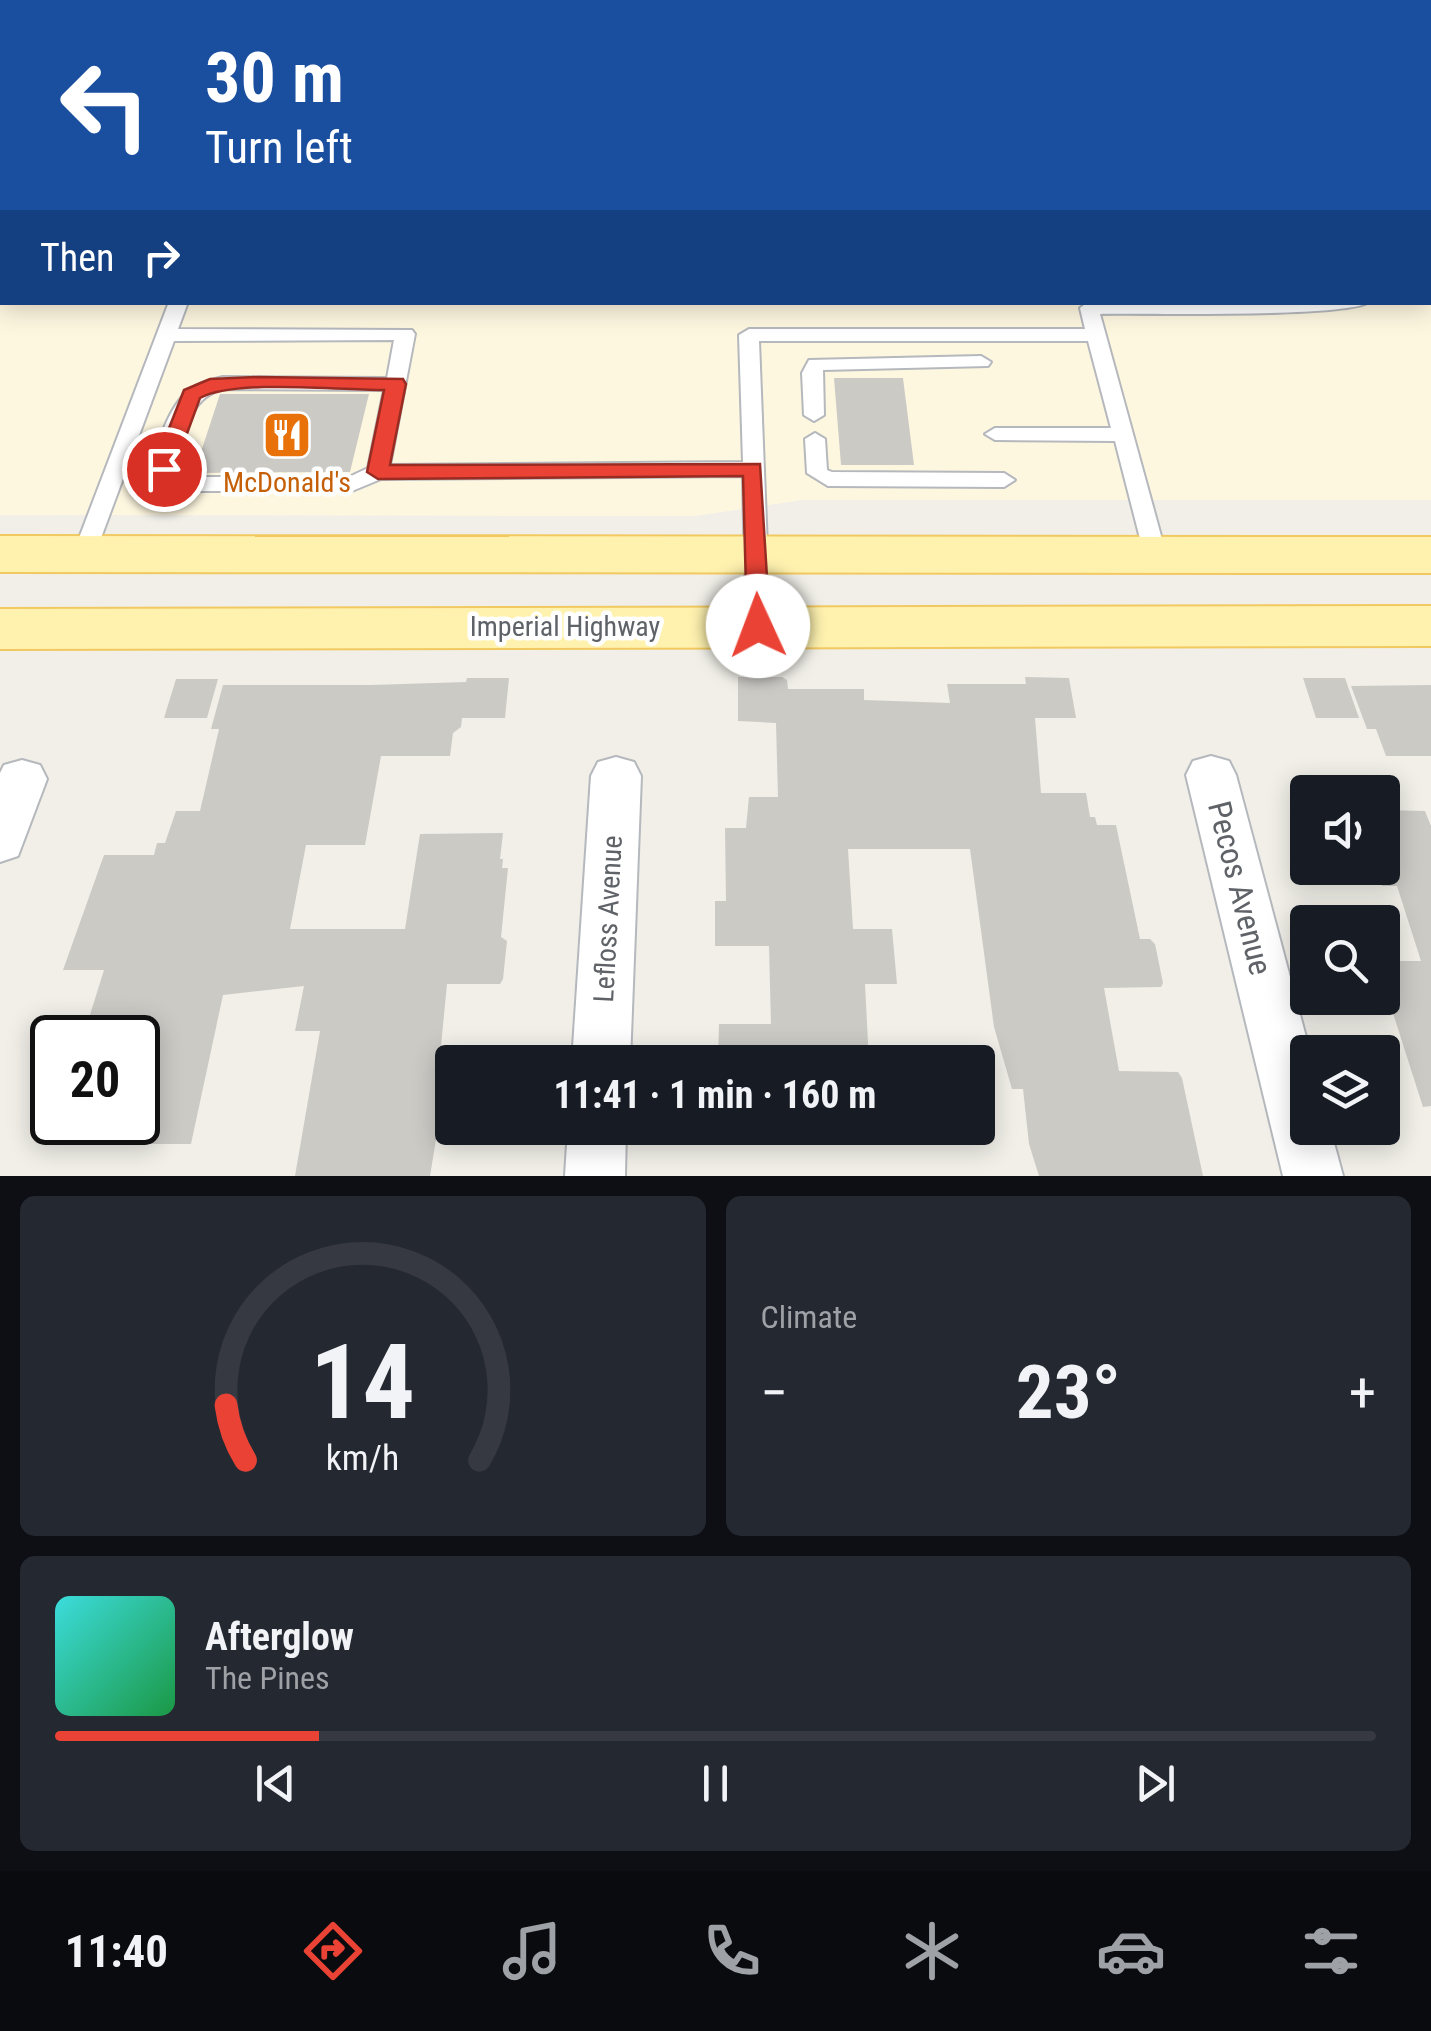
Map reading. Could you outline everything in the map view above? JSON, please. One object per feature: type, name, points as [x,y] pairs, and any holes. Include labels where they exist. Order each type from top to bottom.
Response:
[{"type":"main road","points":[[0,554],[1431,555]]},
{"type":"main road","name":"Imperial Highway","points":[[0,628],[1431,626]]},
{"type":"street","name":"Lefloss Avenue","points":[[602,1045],[616,776]]},
{"type":"street","name":"Pecos Avenue","points":[[1211,776],[1313,1176]]},
{"type":"street","points":[[0,841],[22,779]]},
{"type":"street","points":[[594,1176],[596,1145]]},
{"type":"lane","points":[[84,554],[178,305]]},
{"type":"lane","points":[[1155,554],[1088,308],[1326,305]]},
{"type":"lane","points":[[166,335],[405,334],[378,472]]},
{"type":"lane","points":[[758,626],[749,335],[1096,335]]},
{"type":"lane","points":[[814,415],[812,372],[816,364],[981,362]]},
{"type":"lane","points":[[396,384],[223,383],[199,388],[188,401],[164,469],[169,481],[192,485],[352,484],[378,472],[753,469]]},
{"type":"lane","points":[[995,434],[1123,434]]},
{"type":"lane","points":[[814,439],[817,473],[828,479],[1004,480]]},
{"type":"shaded area","points":[[0,305],[1431,305],[1431,500],[803,500],[695,516],[0,515]]},
{"type":"building","points":[[834,378],[903,378],[914,465],[841,465]]},
{"type":"building","name":"McDonald's","points":[[220,394],[369,394],[350,472],[194,473]]},
{"type":"building","points":[[738,677],[782,677],[787,680],[788,689],[864,689],[864,700],[950,703],[947,684],[1026,684],[1025,677],[1069,678],[1076,718],[1035,718],[1041,793],[1086,793],[1090,817],[1095,817],[1097,825],[1116,825],[1140,939],[1150,939],[1155,944],[1163,983],[1161,987],[1104,988],[1119,1071],[1178,1072],[1203,1176],[1039,1176],[1029,1144],[1023,1089],[1012,1089],[994,1027],[970,849],[848,849],[853,929],[892,929],[897,984],[865,984],[868,1045],[718,1045],[719,1024],[771,1024],[769,946],[715,946],[715,901],[726,901],[725,828],[746,828],[749,797],[778,797],[776,723],[738,721]]},
{"type":"building","points":[[467,678],[509,678],[505,718],[462,718],[461,727],[453,733],[450,756],[381,756],[365,845],[306,845],[290,929],[405,929],[420,834],[503,833],[500,859],[502,868],[508,868],[501,937],[507,941],[503,979],[500,984],[447,984],[441,1045],[435,1045],[435,1145],[430,1176],[295,1176],[320,1031],[295,1031],[304,986],[223,995],[191,1144],[160,1144],[160,1015],[90,1015],[104,970],[63,970],[104,855],[154,855],[157,843],[165,843],[176,811],[200,811],[219,729],[211,729],[223,685],[466,682]]},
{"type":"building","points":[[1303,678],[1345,678],[1359,718],[1316,718]]},
{"type":"building","points":[[176,679],[218,679],[207,718],[164,718]]},
{"type":"building","points":[[1431,685],[1431,756],[1386,756],[1376,729],[1367,729],[1351,686]]},
{"type":"building","points":[[1400,810],[1425,811],[1431,826],[1431,1106],[1423,1107],[1394,1015],[1400,1015],[1400,961],[1421,961],[1397,886],[1382,886],[1400,885]]},
{"type":"place","name":"McDonald's","points":[[287,435]]},
{"type":"route","points":[[164,469],[192,394],[210,385],[258,383],[396,384],[378,472],[753,469],[758,626]]}]
